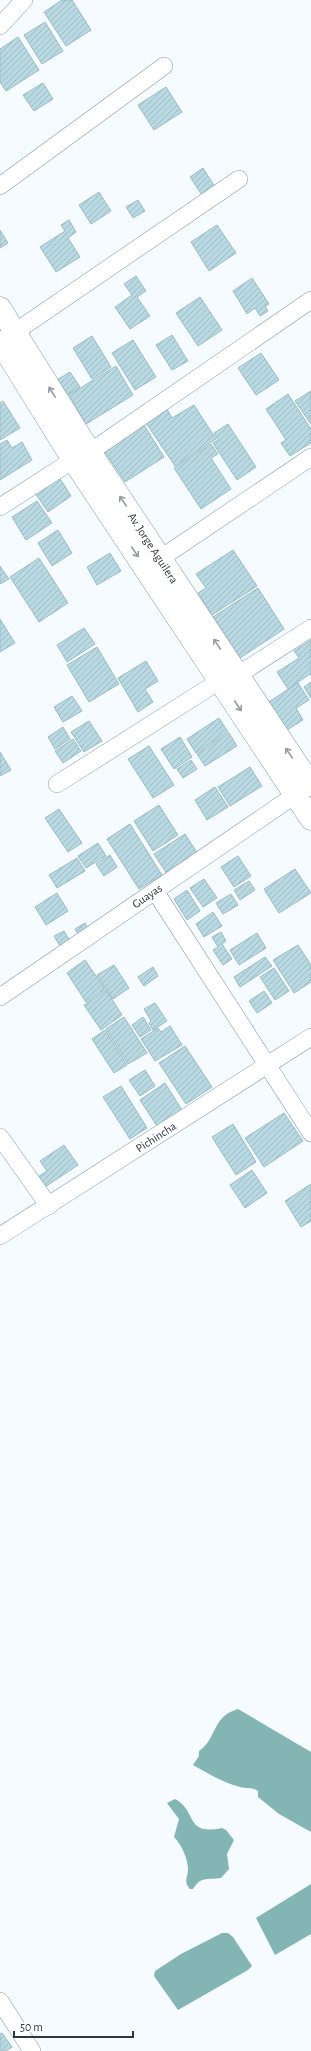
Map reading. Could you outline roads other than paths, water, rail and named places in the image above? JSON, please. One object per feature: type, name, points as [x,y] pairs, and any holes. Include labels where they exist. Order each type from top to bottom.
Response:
[{"type":"street","points":[[0,26],[24,0]]},
{"type":"street","points":[[0,186],[164,66]]},
{"type":"street","points":[[5,343],[239,179]]},
{"type":"street","points":[[0,507],[82,456],[311,300]]},
{"type":"street","name":"Av. Jorge Aguilera","points":[[0,308],[5,343],[82,456],[303,790],[311,819]]},
{"type":"street","name":"Av. Jorge Aguilera","points":[[82,456],[160,558],[229,678]]},
{"type":"street","points":[[160,558],[311,457]]},
{"type":"street","points":[[57,784],[311,628]]},
{"type":"street","name":"Guayas","points":[[0,997],[303,790]]},
{"type":"street","points":[[155,891],[311,1133]]},
{"type":"street","name":"Pichincha","points":[[0,1236],[311,1037]]},
{"type":"street","points":[[0,1137],[49,1206]]},
{"type":"street","points":[[1,2005],[32,2051]]},
{"type":"water","points":[[238,1709],[311,1752],[311,1832],[279,1814],[258,1797],[258,1791],[228,1783],[193,1765],[199,1756],[199,1751],[205,1746],[223,1717]]},
{"type":"water","points":[[175,1799],[187,1810],[196,1826],[202,1829],[210,1830],[222,1828],[226,1830],[234,1840],[227,1854],[229,1869],[221,1878],[202,1880],[193,1889],[190,1889],[187,1884],[186,1879],[188,1865],[182,1847],[174,1837],[179,1819],[167,1803]]},
{"type":"water","points":[[311,1884],[311,1934],[275,1955],[256,1918]]},
{"type":"water","points":[[222,1933],[228,1933],[233,1937],[252,1966],[248,1970],[178,2010],[154,1976],[155,1971],[181,1954]]}]
